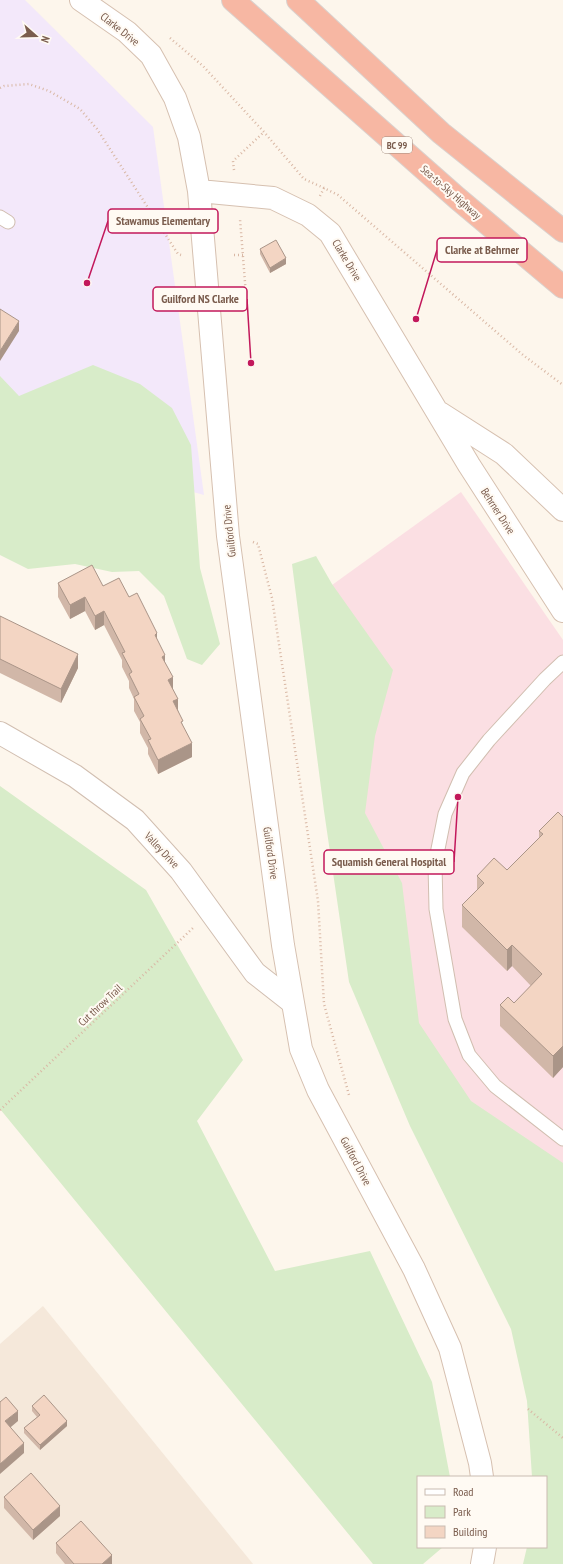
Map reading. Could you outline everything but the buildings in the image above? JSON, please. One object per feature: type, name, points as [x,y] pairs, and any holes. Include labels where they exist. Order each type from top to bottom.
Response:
[{"type":"highway","name":"Sea-to-Sky Highway","points":[[233,0],[457,198],[563,287]]},
{"type":"highway","points":[[298,0],[441,133],[563,231]]},
{"type":"street","name":"Clarke Drive","points":[[80,0],[127,32],[151,55],[175,98],[188,137],[199,191],[273,198],[308,215],[330,233],[436,410],[504,454],[563,510]]},
{"type":"street","name":"Guilford Drive","points":[[199,191],[228,536],[282,937],[301,1049],[318,1090],[414,1269],[450,1348],[480,1463],[482,1476]]},
{"type":"street","name":"Behrner Drive","points":[[436,410],[469,465],[563,611]]},
{"type":"street","name":"Valley Drive","points":[[0,733],[76,776],[135,820],[181,871],[255,973],[292,1002]]},
{"type":"street","points":[[482,1564],[485,1548]]},
{"type":"lane","points":[[563,662],[540,684],[489,740],[463,773],[445,814],[435,864],[436,909],[455,1019],[469,1055],[495,1086],[563,1139]]},
{"type":"path","points":[[167,35],[203,66],[264,132],[304,179],[338,195],[523,356],[563,385]]},
{"type":"path","points":[[0,88],[4,86],[29,84],[49,90],[80,109],[97,129],[178,254],[187,258]]},
{"type":"path","points":[[233,161],[264,132]]},
{"type":"path","points":[[308,215],[324,188]]},
{"type":"path","points":[[207,297],[246,295],[241,227]]},
{"type":"path","points":[[234,255],[243,255]]},
{"type":"path","points":[[228,536],[258,544],[272,598],[318,901],[324,1004],[352,1100]]},
{"type":"path","name":"Cut throw Trail","points":[[0,1110],[210,911]]},
{"type":"path","points":[[528,1409],[563,1438]]},
{"type":"shaded area","points":[[0,0],[25,0],[153,127],[204,495],[0,439]]},
{"type":"shaded area","points":[[461,492],[563,640],[563,1276],[475,1169],[382,955],[314,598]]},
{"type":"shaded area","points":[[43,1306],[253,1564],[0,1564],[0,1344]]},
{"type":"green space","points":[[93,365],[140,384],[172,408],[191,445],[200,568],[220,644],[202,665],[187,659],[164,596],[139,571],[112,572],[75,564],[28,569],[0,555],[0,376],[19,396]]},
{"type":"green space","points":[[316,556],[332,584],[393,670],[375,736],[365,813],[402,883],[419,1023],[471,1101],[563,1163],[563,1564],[523,1564],[527,1548],[547,1548],[547,1476],[532,1476],[527,1401],[511,1329],[410,1126],[349,982],[324,811],[292,564]]},
{"type":"green space","points":[[0,786],[146,890],[243,1060],[197,1121],[275,1271],[370,1251],[432,1382],[450,1476],[417,1476],[417,1548],[442,1548],[423,1564],[373,1564],[0,1109]]},
{"type":"place","name":"Stawamus Elementary","points":[[87,283]]},
{"type":"place","name":"Clarke at Behrner","points":[[416,319]]},
{"type":"place","name":"Guilford NS Clarke","points":[[251,363]]},
{"type":"place","name":"Squamish General Hospital","points":[[458,797]]}]
